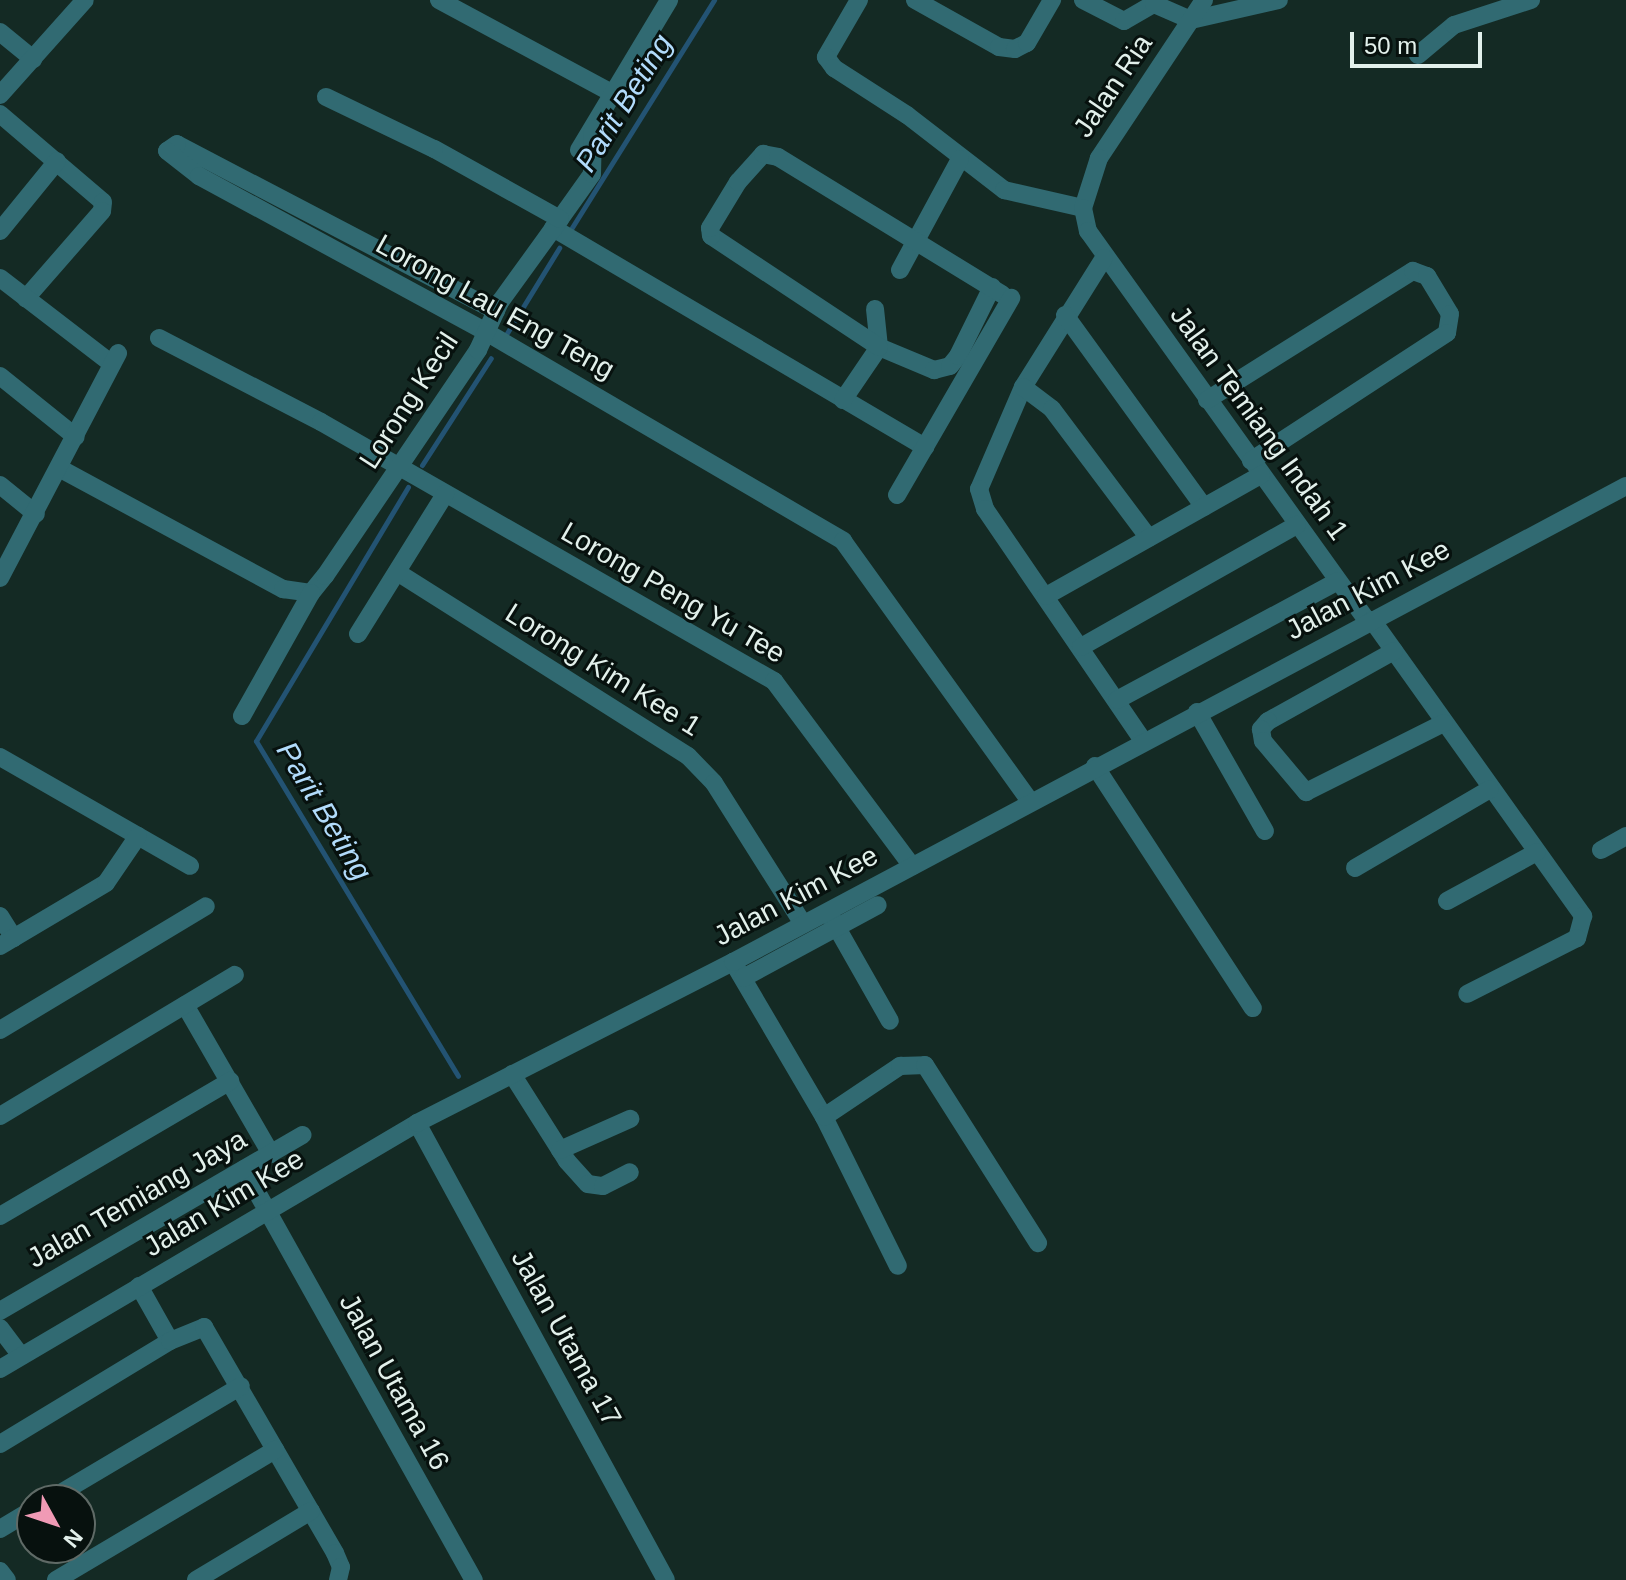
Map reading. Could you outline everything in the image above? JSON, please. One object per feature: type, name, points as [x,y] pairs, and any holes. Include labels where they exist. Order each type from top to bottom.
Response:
[{"type":"street","points":[[439,0],[612,93]]},
{"type":"street","points":[[579,150],[669,0]]},
{"type":"street","points":[[859,0],[826,57],[1004,190],[1083,208]]},
{"type":"street","points":[[915,0],[949,8],[999,47],[1015,49],[1027,43],[1052,0]]},
{"type":"street","points":[[1083,0],[1124,21],[1154,4],[1191,20],[1279,0]]},
{"type":"street","name":"Jalan Ria","points":[[1083,208],[1099,158],[1204,0]]},
{"type":"street","points":[[1418,55],[1454,25],[1485,19],[1531,0]]},
{"type":"street","points":[[0,95],[83,1]]},
{"type":"street","points":[[0,32],[33,59]]},
{"type":"street","points":[[326,97],[563,232],[925,447]]},
{"type":"street","points":[[0,114],[99,196],[102,211],[26,298]]},
{"type":"street","name":"Lorong Kecil","points":[[242,716],[311,593],[414,475],[497,339],[496,311],[563,232],[592,174],[593,126]]},
{"type":"street","name":"Lorong Lau Eng Teng","points":[[496,311],[177,144],[167,151],[199,176],[497,339],[843,541],[1029,800]]},
{"type":"street","points":[[763,154],[778,157],[914,244],[1002,293],[950,366],[934,370],[879,347],[715,243],[710,228],[738,182],[763,154]]},
{"type":"street","points":[[900,270],[960,159]]},
{"type":"street","points":[[0,231],[57,161]]},
{"type":"street","name":"Jalan Temiang Indah 1","points":[[1083,208],[1088,231],[1104,258],[1338,581],[1394,651],[1583,916],[1582,930],[1577,938],[1467,994]]},
{"type":"street","points":[[1104,258],[1065,315],[1023,387],[982,479],[980,499],[1143,741]]},
{"type":"street","points":[[1046,596],[1204,507],[1447,333],[1451,324],[1427,276],[1413,271],[1207,400]]},
{"type":"street","points":[[0,278],[115,358],[0,578]]},
{"type":"street","points":[[897,495],[925,447],[1002,293]]},
{"type":"street","points":[[843,400],[879,347],[875,309]]},
{"type":"street","points":[[1065,315],[1204,507]]},
{"type":"street","name":"Lorong Peng Yu Tee","points":[[159,338],[414,475],[774,681],[912,866]]},
{"type":"street","points":[[0,376],[76,437]]},
{"type":"street","points":[[1023,387],[1052,409],[1149,538]]},
{"type":"street","points":[[59,468],[283,589],[311,593]]},
{"type":"street","points":[[0,485],[36,514]]},
{"type":"street","name":"Jalan Kim Kee","points":[[0,1369],[417,1123],[512,1074],[738,970],[803,924],[1029,800],[1626,486]]},
{"type":"street","points":[[358,634],[445,494]]},
{"type":"street","points":[[1081,647],[1297,525]]},
{"type":"street","name":"Lorong Kim Kee 1","points":[[397,572],[696,762],[803,924]]},
{"type":"street","points":[[1117,700],[1338,581]]},
{"type":"street","points":[[1394,651],[1268,721],[1261,729],[1263,741],[1306,792],[1444,723]]},
{"type":"street","points":[[1197,712],[1265,831]]},
{"type":"street","points":[[0,757],[190,866]]},
{"type":"street","points":[[1095,766],[1253,1008]]},
{"type":"street","points":[[1355,868],[1490,789]]},
{"type":"street","points":[[0,916],[7,942],[106,883],[138,836]]},
{"type":"street","points":[[1601,850],[1626,836]]},
{"type":"street","points":[[1447,901],[1537,852]]},
{"type":"street","points":[[878,905],[838,928],[738,970],[824,1117],[898,1266]]},
{"type":"street","points":[[0,1030],[206,906]]},
{"type":"street","points":[[828,911],[890,1021]]},
{"type":"street","points":[[0,1116],[235,975]]},
{"type":"street","points":[[185,1005],[271,1154]]},
{"type":"street","points":[[824,1117],[900,1066],[925,1065],[1038,1243]]},
{"type":"street","points":[[512,1074],[560,1150],[588,1184],[603,1186],[630,1172]]},
{"type":"street","points":[[0,1216],[230,1081]]},
{"type":"street","points":[[560,1150],[630,1119]]},
{"type":"street","name":"Jalan Utama 17","points":[[417,1123],[666,1580]]},
{"type":"street","name":"Jalan Temiang Jaya","points":[[0,1311],[302,1135]]},
{"type":"street","name":"Jalan Utama 16","points":[[244,1169],[474,1580]]},
{"type":"street","points":[[139,1286],[170,1341]]},
{"type":"street","points":[[0,1444],[170,1341],[204,1327],[311,1511],[340,1573]]},
{"type":"street","points":[[0,1328],[21,1356]]},
{"type":"street","points":[[76,1484],[241,1386]]},
{"type":"street","points":[[56,1580],[275,1450]]},
{"type":"street","points":[[196,1580],[311,1511]]},
{"type":"street","points":[[0,1571],[7,1580]]},
{"type":"waterway","name":"Parit Beting","points":[[571,229],[714,0]]},
{"type":"waterway","name":"Parit Beting","points":[[507,333],[559,248]]},
{"type":"waterway","name":"Parit Beting","points":[[422,465],[491,358]]},
{"type":"waterway","name":"Parit Beting","points":[[408,487],[256,741],[458,1076]]}]
